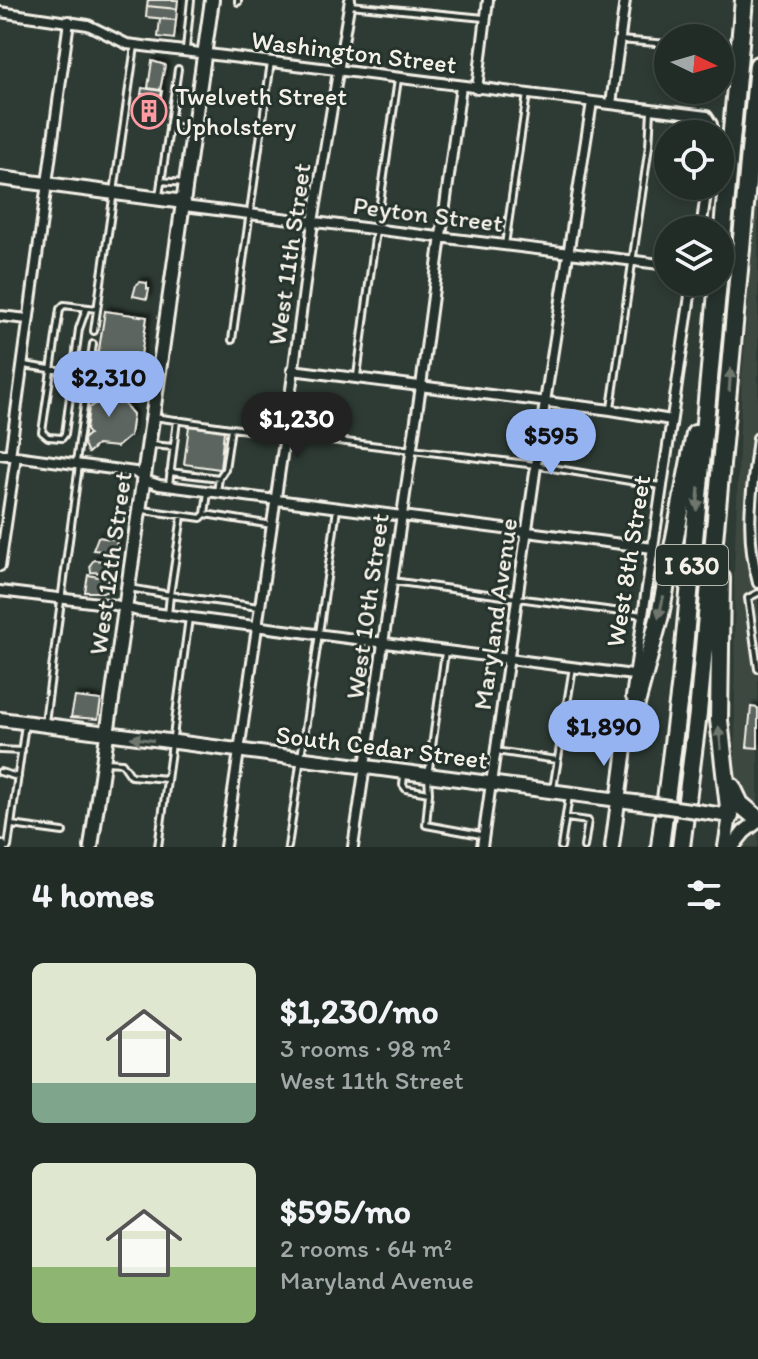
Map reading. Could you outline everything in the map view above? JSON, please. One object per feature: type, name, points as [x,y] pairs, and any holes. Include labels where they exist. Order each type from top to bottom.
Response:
[{"type":"highway","points":[[724,216],[744,0]]},
{"type":"highway","name":"I 630","points":[[681,847],[698,713],[758,65]]},
{"type":"highway","name":"I 630","points":[[660,847],[681,680],[717,296]]},
{"type":"highway","points":[[626,741],[666,585],[713,338]]},
{"type":"highway","points":[[727,416],[718,670],[719,720],[730,816]]},
{"type":"highway","points":[[725,768],[740,804],[758,820]]},
{"type":"main road","name":"West 12th Street","points":[[91,847],[212,0]]},
{"type":"main road","name":"Peyton Street","points":[[0,178],[184,204]]},
{"type":"main road","name":"South Cedar Street","points":[[0,719],[730,816]]},
{"type":"main road","name":"West 8th Street","points":[[612,847],[626,741]]},
{"type":"main road","points":[[725,847],[730,816]]},
{"type":"main road","points":[[732,847],[758,820]]},
{"type":"street","points":[[477,89],[488,0]]},
{"type":"street","points":[[611,104],[625,0]]},
{"type":"street","name":"West 11th Street","points":[[225,847],[313,222],[350,2]]},
{"type":"street","name":"Washington Street","points":[[0,12],[88,25],[119,42],[135,46],[652,108],[707,116],[710,120]]},
{"type":"street","points":[[0,566],[8,456],[69,21]]},
{"type":"street","name":"West 10th Street","points":[[353,847],[421,386],[461,86]]},
{"type":"street","name":"Maryland Avenue","points":[[482,847],[545,402],[592,102]]},
{"type":"street","name":"Peyton Street","points":[[184,204],[654,263]]},
{"type":"street","name":"West 8th Street","points":[[626,741],[633,675],[690,296]]},
{"type":"street","points":[[0,316],[28,319]]},
{"type":"street","points":[[292,370],[671,420]]},
{"type":"street","points":[[758,438],[749,543],[758,583]]},
{"type":"street","points":[[8,456],[135,472],[169,486],[653,548]]},
{"type":"street","points":[[0,591],[633,675]]},
{"type":"street","name":"South Cedar Street","points":[[730,816],[758,820]]},
{"type":"lane","points":[[185,52],[191,0]]},
{"type":"lane","points":[[350,2],[486,18]]},
{"type":"lane","points":[[620,40],[654,43]]},
{"type":"lane","points":[[94,331],[135,46]]},
{"type":"lane","points":[[232,340],[271,62]]},
{"type":"lane","points":[[158,198],[178,69]]},
{"type":"lane","points":[[380,203],[398,78]]},
{"type":"lane","points":[[505,245],[527,94]]},
{"type":"lane","points":[[611,410],[652,108]]},
{"type":"lane","points":[[169,126],[194,129]]},
{"type":"lane","points":[[161,181],[187,184]]},
{"type":"lane","points":[[357,378],[376,229]]},
{"type":"lane","points":[[86,309],[79,329],[65,434],[62,438],[48,437],[42,432],[60,309],[70,305],[97,309]]},
{"type":"lane","points":[[44,724],[93,344]]},
{"type":"lane","points":[[22,364],[88,375]]},
{"type":"lane","points":[[153,416],[537,465],[662,487]]},
{"type":"lane","points":[[169,486],[177,420]]},
{"type":"lane","points":[[140,509],[201,518],[225,469],[231,428]]},
{"type":"lane","points":[[149,445],[173,447]]},
{"type":"lane","points":[[170,472],[219,478]]},
{"type":"lane","points":[[288,847],[338,506]]},
{"type":"lane","points":[[205,514],[272,525]]},
{"type":"lane","points":[[168,615],[182,516]]},
{"type":"lane","points":[[392,581],[643,615]]},
{"type":"lane","points":[[129,587],[260,607]]},
{"type":"lane","points":[[758,593],[748,598],[758,669]]},
{"type":"lane","points":[[158,847],[189,618]]},
{"type":"lane","points":[[445,650],[425,820],[429,827],[484,835]]},
{"type":"lane","points":[[553,791],[573,666]]},
{"type":"lane","points":[[8,847],[26,721]]},
{"type":"lane","points":[[0,750],[22,751]]},
{"type":"lane","points":[[495,751],[557,760]]},
{"type":"lane","points":[[104,761],[122,763],[131,776],[168,779]]},
{"type":"lane","points":[[0,772],[18,777]]},
{"type":"lane","points":[[404,773],[404,788],[429,793]]},
{"type":"lane","points":[[561,847],[569,793]]},
{"type":"lane","points":[[566,818],[588,821],[584,847]]},
{"type":"lane","points":[[12,825],[63,832]]},
{"type":"shaded area","points":[[758,173],[758,847],[736,847],[734,572],[742,380]]},
{"type":"building","points":[[148,0],[178,0],[177,9],[147,6]]},
{"type":"building","points":[[147,6],[177,9],[176,20],[146,17]]},
{"type":"building","points":[[160,19],[176,20],[174,39],[158,37]]},
{"type":"building","points":[[152,61],[165,65],[160,90],[148,88]]},
{"type":"building","points":[[142,88],[162,91],[161,96],[141,94]]},
{"type":"building","points":[[141,94],[161,96],[160,104],[140,102]]},
{"type":"building","name":"Twelveth Street Upholstery","points":[[140,102],[160,104],[158,119],[137,118]]},
{"type":"building","points":[[140,282],[147,283],[147,299],[133,296]]},
{"type":"building","points":[[105,311],[147,317],[138,374],[96,369]]},
{"type":"building","points":[[103,384],[126,387],[129,391],[125,393],[123,403],[133,414],[130,436],[117,447],[97,445],[88,453],[82,440],[89,434],[86,430],[89,408],[100,400]]},
{"type":"building","points":[[189,426],[224,430],[220,469],[184,464]]},
{"type":"building","points":[[98,537],[117,540],[115,552],[93,550]]},
{"type":"building","points":[[94,560],[111,562],[109,573],[91,572],[90,565]]},
{"type":"building","points":[[88,575],[109,579],[107,592],[85,592]]},
{"type":"building","points":[[75,697],[101,700],[98,719],[71,717]]},
{"type":"building","points":[[751,707],[758,708],[758,748],[747,747]]},
{"type":"place","name":"Twelveth Street Upholstery","points":[[149,111]]}]
